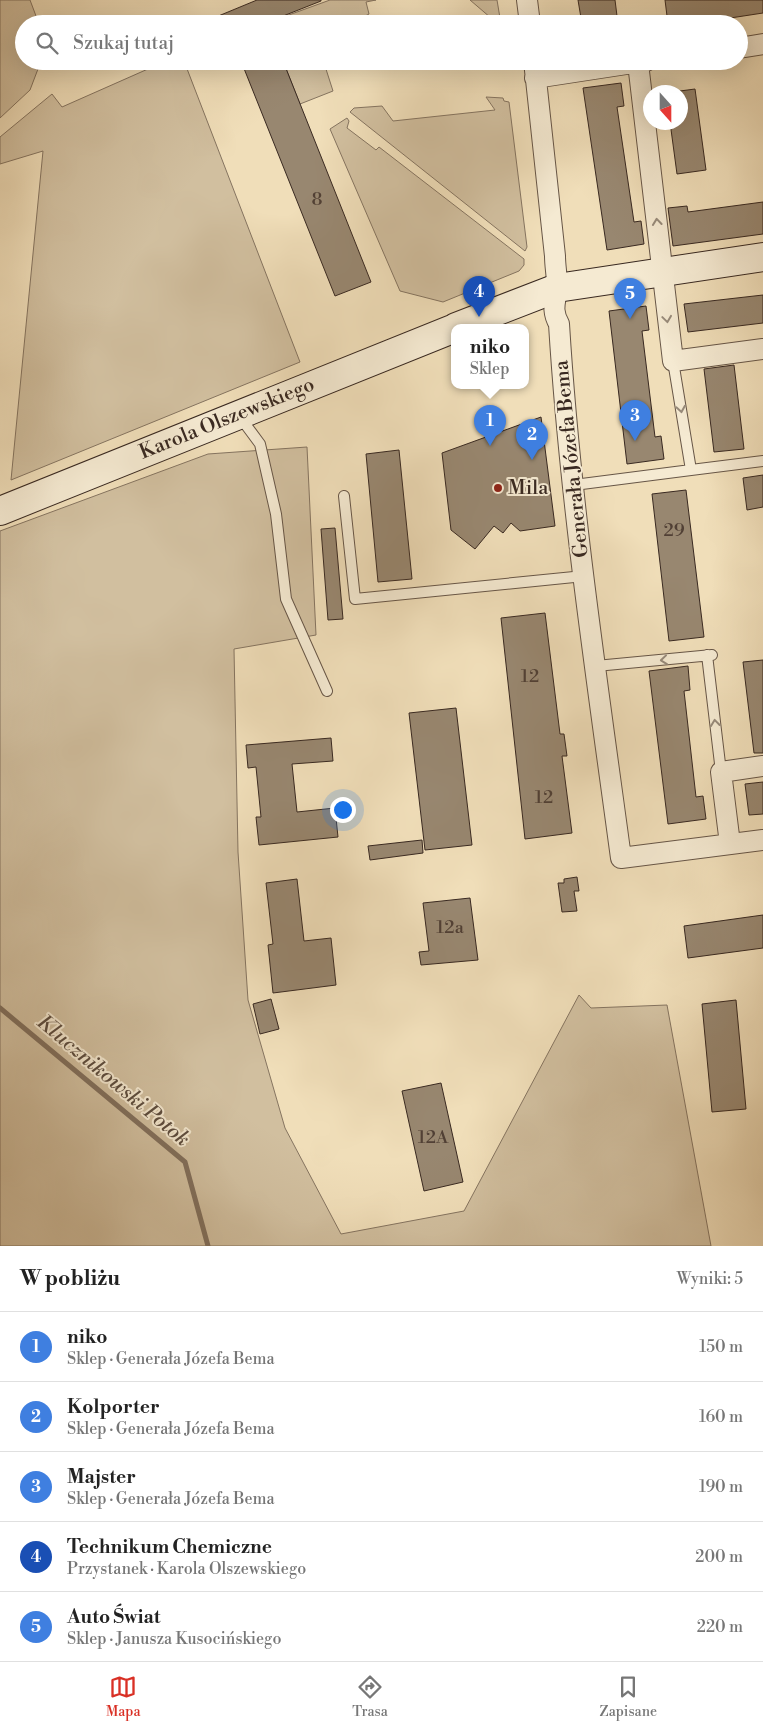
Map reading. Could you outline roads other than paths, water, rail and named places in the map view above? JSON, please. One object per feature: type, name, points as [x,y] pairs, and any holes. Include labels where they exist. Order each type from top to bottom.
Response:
[{"type":"street","points":[[527,0],[529,15]]},
{"type":"street","points":[[748,46],[763,44]]},
{"type":"street","name":"Generała Józefa Bema","points":[[534,70],[557,288],[553,300],[555,317],[559,324],[563,383],[584,576],[621,858],[730,844]]},
{"type":"street","points":[[643,70],[664,292],[673,361],[763,349]]},
{"type":"street","name":"Karola Olszewskiego","points":[[464,324],[557,288],[663,270],[763,257]]},
{"type":"street","name":"Karola Olszewskiego","points":[[0,511],[451,329]]},
{"type":"street","points":[[763,766],[721,772],[730,844],[763,840]]},
{"type":"lane","points":[[673,361],[691,470]]},
{"type":"lane","points":[[238,414],[260,444],[276,514],[286,598],[327,691]]},
{"type":"lane","points":[[574,485],[763,461]]},
{"type":"lane","points":[[344,496],[355,600],[584,576]]},
{"type":"lane","points":[[596,666],[710,655],[721,772]]},
{"type":"waterway","name":"Klucznikowski Potok","points":[[0,1008],[185,1162],[208,1246]]},
{"type":"place","name":"Technikum Chemiczne","points":[[479,317]]},
{"type":"place","name":"Auto Świat","points":[[630,319]]},
{"type":"place","name":"Majster","points":[[635,441]]},
{"type":"place","name":"niko","points":[[490,446]]},
{"type":"place","name":"Kolporter","points":[[532,460]]},
{"type":"place","name":"Mila","points":[[498,488]]}]
